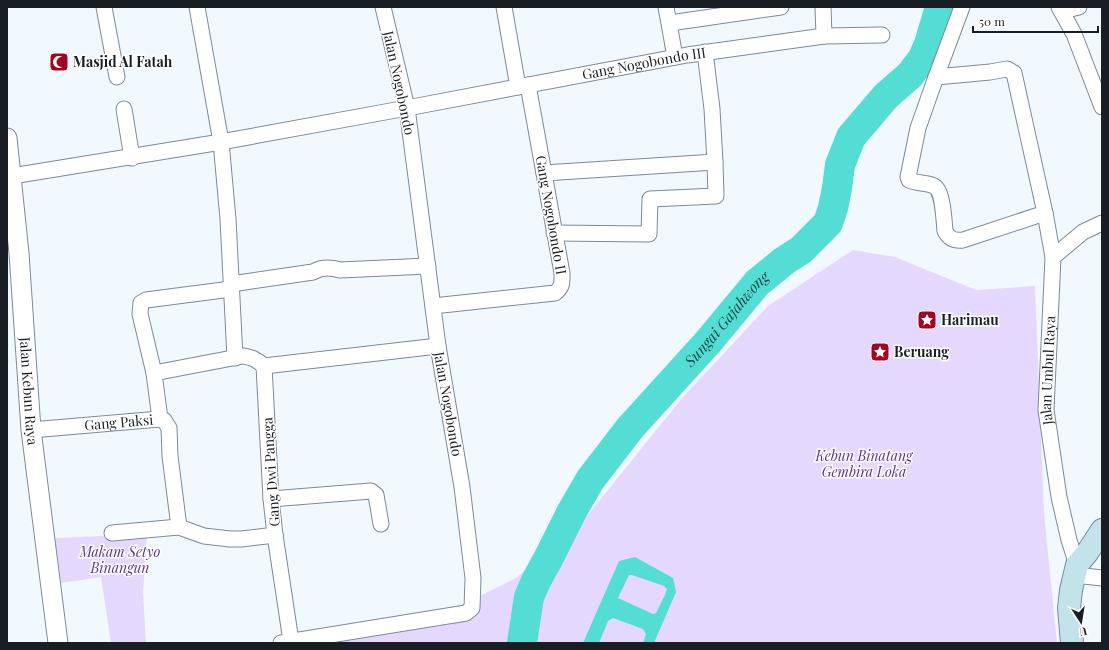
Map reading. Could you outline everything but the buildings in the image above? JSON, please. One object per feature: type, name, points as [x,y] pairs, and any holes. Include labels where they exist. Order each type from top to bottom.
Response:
[{"type":"main road","points":[[1072,643],[1069,608],[1076,570],[1102,530]]},
{"type":"street","points":[[104,7],[117,76]]},
{"type":"street","points":[[197,7],[222,142],[228,219],[235,358]]},
{"type":"street","name":"Jalan Nogobondo","points":[[286,642],[466,613],[472,608],[473,578],[462,487],[438,346],[407,108],[383,7]]},
{"type":"street","name":"Gang Nogobondo II","points":[[433,306],[555,293],[560,289],[562,280],[544,173],[504,7]]},
{"type":"street","points":[[666,7],[675,57]]},
{"type":"street","points":[[670,23],[781,7]]},
{"type":"street","points":[[823,7],[824,36]]},
{"type":"street","points":[[962,7],[918,128],[908,177],[909,180],[916,183],[933,186],[939,192],[945,231],[947,236],[952,240],[963,240],[1045,213]]},
{"type":"street","points":[[1079,7],[1061,9],[1074,34],[1102,105]]},
{"type":"street","name":"Gang Nogobondo III","points":[[12,176],[132,158],[222,142],[705,52],[824,36],[882,35]]},
{"type":"street","points":[[554,233],[649,234],[650,199],[716,196],[712,109],[705,52]]},
{"type":"street","name":"Jalan Umbul Raya","points":[[936,77],[1007,69],[1014,73],[1045,213],[1053,257],[1046,410],[1059,497],[1076,570]]},
{"type":"street","points":[[124,109],[132,158]]},
{"type":"street","name":"Jalan Kebun Raya","points":[[7,138],[12,176],[24,314],[30,430],[58,643]]},
{"type":"street","points":[[544,173],[715,162]]},
{"type":"street","points":[[1053,257],[1084,232],[1102,223]]},
{"type":"street","points":[[231,286],[313,272],[318,269],[333,268],[340,270],[428,266]]},
{"type":"street","name":"Gang Paksi","points":[[30,430],[160,419],[154,373],[140,314],[142,302],[146,300],[231,286]]},
{"type":"street","points":[[154,373],[243,356],[257,360],[264,366],[438,346]]},
{"type":"street","name":"Gang Dwi Pangga","points":[[178,528],[204,536],[230,539],[275,535],[271,499],[264,366]]},
{"type":"street","points":[[112,533],[178,528],[169,428],[164,420],[160,419]]},
{"type":"street","points":[[271,499],[371,491],[376,495],[381,524]]},
{"type":"street","points":[[275,535],[286,642]]},
{"type":"street","points":[[1076,570],[1102,578]]},
{"type":"green space","name":"Kebun Binatang Gembira Loka","points":[[853,250],[895,257],[976,290],[1035,286],[1044,513],[1057,643],[288,643],[462,605],[516,578],[587,516],[682,398],[768,306]]},
{"type":"green space","name":"Makam Setyo Binangun","points":[[147,534],[143,593],[146,643],[111,643],[101,577],[61,583],[55,538]]},
{"type":"water","points":[[635,557],[673,578],[676,592],[654,643],[643,643],[646,634],[643,629],[613,618],[608,621],[599,643],[583,643],[619,561]],"holes":[[[629,575],[664,586],[667,589],[656,613],[653,614],[618,598]]]},
{"type":"waterway","name":"Sungai Gajahwong","points":[[522,643],[529,597],[571,513],[590,480],[630,428],[708,342],[757,283],[784,261],[801,250],[828,223],[833,208],[840,165],[851,137],[886,96],[910,75],[923,58],[929,44],[940,7]]},
{"type":"place","name":"Masjid Al Fatah","points":[[59,62]]},
{"type":"place","name":"Harimau","points":[[927,320]]},
{"type":"place","name":"Beruang","points":[[880,352]]}]
